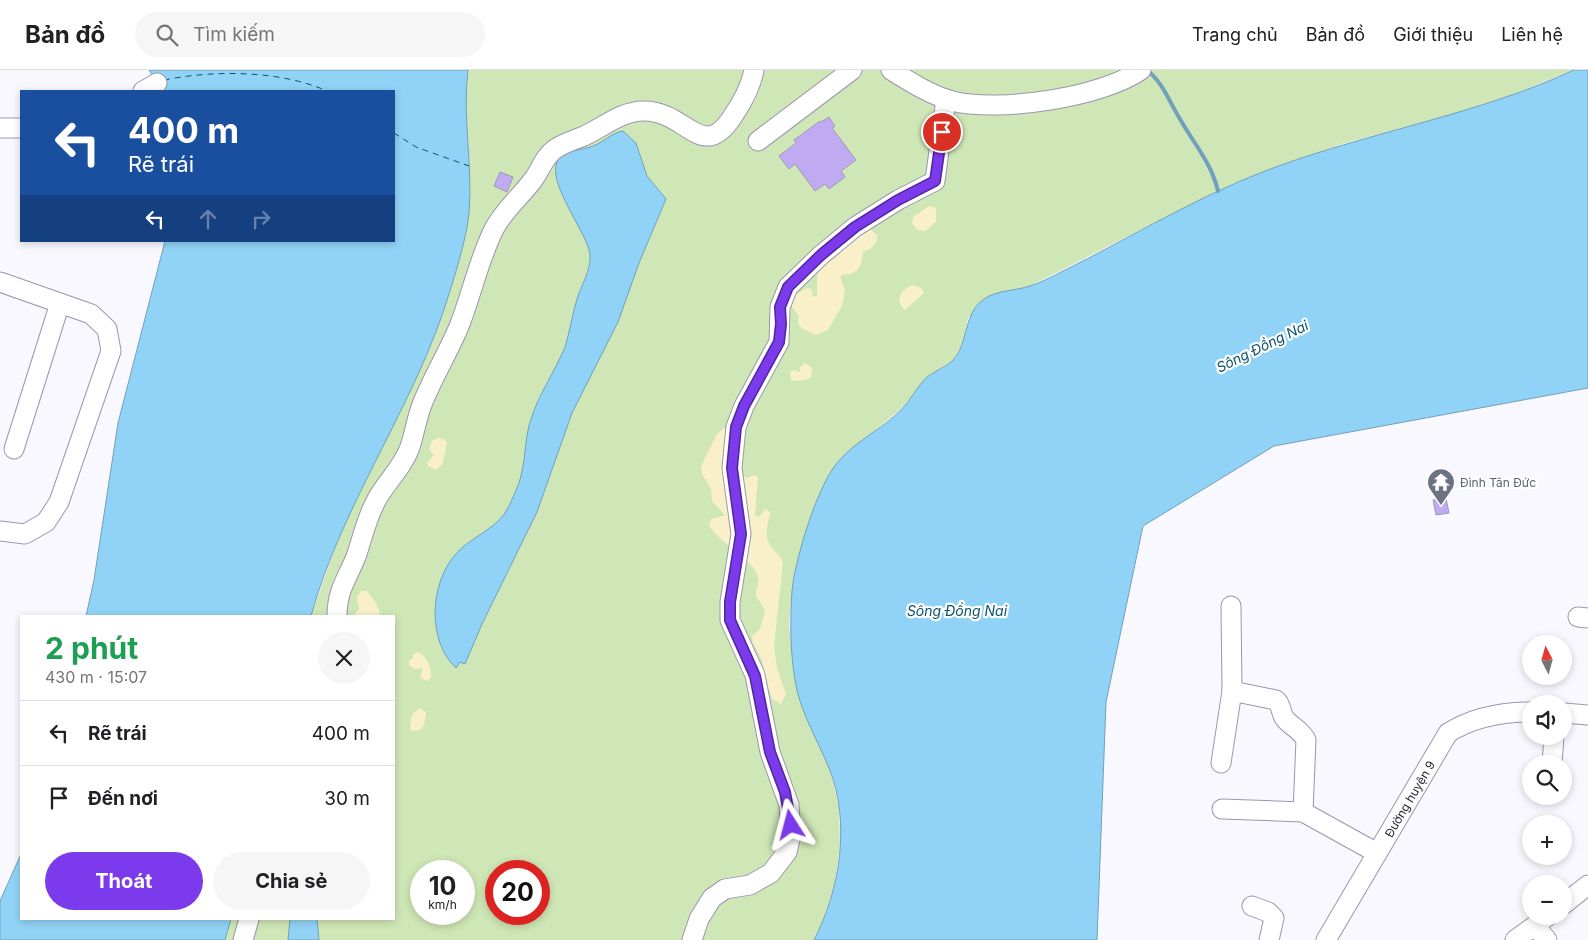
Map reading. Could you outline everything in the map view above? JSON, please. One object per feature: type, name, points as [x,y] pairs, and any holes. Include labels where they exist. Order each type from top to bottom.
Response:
[{"type":"street","points":[[337,615],[340,589],[356,557],[366,520],[377,498],[398,469],[410,447],[423,401],[460,323],[493,231],[508,208],[534,178],[547,156],[560,146],[595,131],[615,118],[635,111],[660,113],[676,119],[698,135],[716,136],[726,127],[743,100],[754,70]]},
{"type":"street","points":[[758,141],[852,70]]},
{"type":"street","points":[[891,70],[946,99],[981,105],[1041,101],[1113,84],[1140,71]]},
{"type":"street","points":[[692,940],[699,919],[712,898],[725,889],[750,885],[771,873],[787,852],[791,835],[789,805],[770,752],[755,676],[730,620],[730,602],[741,534],[732,468],[736,427],[744,406],[779,342],[780,307],[788,287],[821,255],[855,227],[898,200],[935,181],[946,99]]},
{"type":"street","points":[[0,128],[20,128]]},
{"type":"street","points":[[0,282],[92,314],[107,330],[111,351],[59,502],[46,522],[25,534],[0,531]]},
{"type":"street","points":[[14,449],[60,303]]},
{"type":"street","points":[[1221,762],[1232,691],[1231,606]]},
{"type":"street","points":[[1232,691],[1276,700],[1281,705],[1285,718],[1303,734],[1306,752],[1303,812]]},
{"type":"street","name":"Đường huyện 9","points":[[1326,940],[1448,733],[1461,725],[1492,715],[1522,713]]},
{"type":"street","points":[[1572,714],[1588,715]]},
{"type":"street","points":[[1222,809],[1303,812],[1377,853]]},
{"type":"street","points":[[1572,898],[1588,885]]},
{"type":"street","points":[[1252,906],[1268,912],[1274,918],[1269,940]]},
{"type":"street","points":[[243,940],[249,920]]},
{"type":"street","points":[[1516,940],[1543,928]]},
{"type":"green space","points":[[468,70],[1574,70],[1511,95],[1446,116],[1342,144],[1168,216],[1028,287],[999,293],[968,318],[963,344],[953,360],[927,378],[900,410],[853,448],[793,583],[789,625],[797,687],[808,722],[831,772],[839,808],[840,845],[834,886],[822,924],[814,940],[225,940],[231,920],[395,920],[395,615],[311,615],[469,166],[465,91]]},
{"type":"sand","points":[[929,206],[936,208],[936,222],[925,231],[917,230],[912,223],[913,217]]},
{"type":"sand","points":[[870,229],[877,235],[875,244],[863,252],[860,266],[855,272],[843,274],[840,277],[845,290],[842,306],[828,330],[816,335],[801,328],[798,323],[799,316],[791,306],[795,295],[807,288],[811,289],[813,297],[817,296],[817,275],[822,265],[834,259],[863,230]]},
{"type":"sand","points":[[913,285],[921,288],[924,293],[905,310],[900,303],[900,296],[905,289]]},
{"type":"sand","points":[[805,363],[812,368],[811,378],[799,381],[791,380],[790,372],[794,370],[800,372],[800,367]]},
{"type":"sand","points":[[724,428],[744,434],[742,474],[746,478],[754,475],[758,477],[755,515],[759,517],[765,509],[770,512],[767,533],[768,541],[783,562],[774,646],[777,669],[786,694],[781,704],[772,699],[762,660],[753,643],[752,636],[760,629],[765,610],[756,596],[758,577],[750,564],[714,533],[709,526],[711,519],[725,515],[712,501],[711,489],[702,474],[701,466],[717,434]]},
{"type":"sand","points":[[438,438],[444,439],[447,443],[442,465],[436,470],[428,466],[427,463],[434,455],[429,449],[432,441]]},
{"type":"sand","points":[[361,591],[367,591],[376,603],[381,615],[355,615],[359,609],[357,597]]},
{"type":"sand","points":[[417,652],[426,658],[429,666],[431,677],[427,681],[420,677],[423,668],[414,669],[409,665],[409,661]]},
{"type":"sand","points":[[419,708],[426,712],[424,725],[420,730],[412,731],[410,728],[412,715]]},
{"type":"water","points":[[149,70],[468,70],[466,105],[470,195],[466,232],[458,265],[435,335],[399,415],[341,534],[324,574],[311,615],[86,615],[94,580],[118,423],[165,242],[395,242],[395,90],[161,90]]},
{"type":"water","name":"Sông Đồng Nai","points":[[1574,70],[1588,70],[1588,388],[1274,446],[1143,526],[1106,702],[1097,940],[814,940],[823,920],[836,878],[841,833],[840,811],[836,789],[829,768],[806,718],[796,686],[792,650],[791,603],[797,561],[808,524],[829,474],[837,463],[852,448],[901,410],[926,378],[954,359],[959,352],[973,312],[977,305],[989,296],[1042,282],[1194,203],[1276,167],[1313,154],[1501,99]]},
{"type":"water","points":[[623,131],[636,143],[647,176],[666,199],[639,263],[618,322],[572,413],[537,512],[482,624],[465,664],[460,662],[456,668],[447,657],[440,643],[436,628],[436,597],[440,582],[454,556],[498,521],[509,506],[521,475],[531,419],[565,347],[577,299],[589,267],[590,256],[588,246],[561,191],[556,177],[556,165],[564,154],[593,146]]},
{"type":"water","points":[[20,856],[20,920],[231,920],[225,940],[0,940],[0,901]]},
{"type":"water","points":[[290,920],[317,920],[319,940],[288,940]]},
{"type":"building","points":[[829,117],[835,126],[832,128],[856,160],[841,171],[845,177],[829,189],[825,184],[815,191],[795,164],[789,169],[779,156],[796,143],[794,140],[820,121]]},
{"type":"building","points":[[500,172],[513,177],[507,192],[494,186]]},
{"type":"building","name":"Đình Tân Đức","points":[[1446,498],[1449,513],[1436,515],[1433,500]]},
{"type":"waterway","points":[[1147,70],[1162,86],[1202,154],[1211,171],[1218,191]]},
{"type":"ferry route","points":[[164,80],[204,75],[246,74],[289,79],[324,90]]},
{"type":"ferry route","points":[[395,134],[416,147],[469,166]]},
{"type":"place","name":"Đình Tân Đức","points":[[1441,506]]},
{"type":"route","points":[[791,825],[791,815],[785,792],[770,752],[755,676],[730,620],[730,602],[741,534],[739,510],[733,484],[733,437],[739,416],[779,342],[781,333],[780,307],[788,287],[836,241],[855,227],[898,200],[935,181],[942,132]]}]
